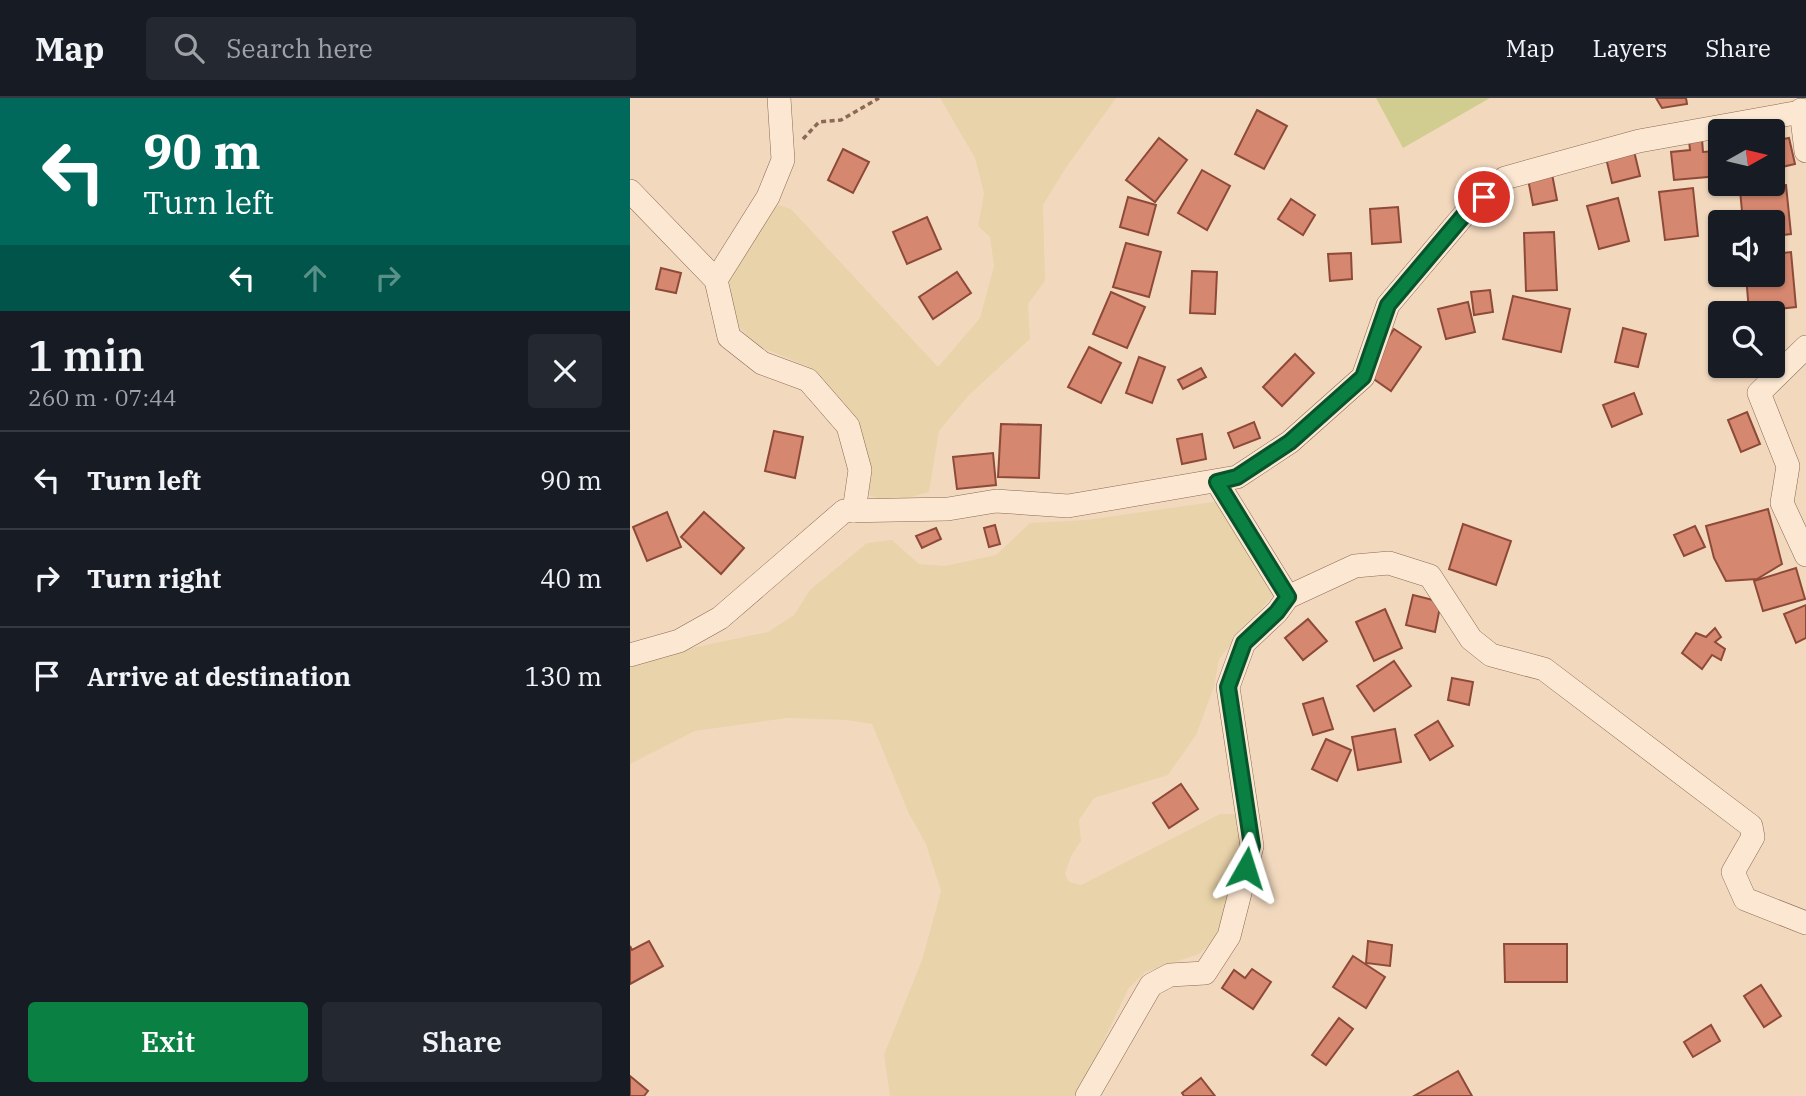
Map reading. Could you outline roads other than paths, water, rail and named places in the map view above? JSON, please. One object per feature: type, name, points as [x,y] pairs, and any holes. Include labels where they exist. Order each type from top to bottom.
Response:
[{"type":"street","points":[[716,280],[768,197],[783,160],[779,98]]},
{"type":"street","points":[[630,655],[680,641],[720,618],[844,511],[948,509],[996,500],[1068,506],[1237,477],[1290,442],[1363,377],[1388,305],[1464,215],[1505,178],[1639,141],[1803,111],[1806,150]]},
{"type":"street","points":[[630,191],[716,280],[729,337],[762,363],[808,380],[848,426],[860,470],[854,511]]},
{"type":"street","points":[[1803,542],[1782,503],[1788,466],[1759,393],[1806,347]]},
{"type":"street","points":[[1217,482],[1288,597]]},
{"type":"street","points":[[1087,1096],[1151,985],[1170,975],[1205,973],[1229,936],[1252,846],[1228,687],[1244,643],[1277,612],[1288,597],[1355,566],[1389,563],[1430,576],[1471,639],[1491,655],[1544,669],[1751,826],[1753,837],[1733,872],[1745,898],[1806,923]]}]
